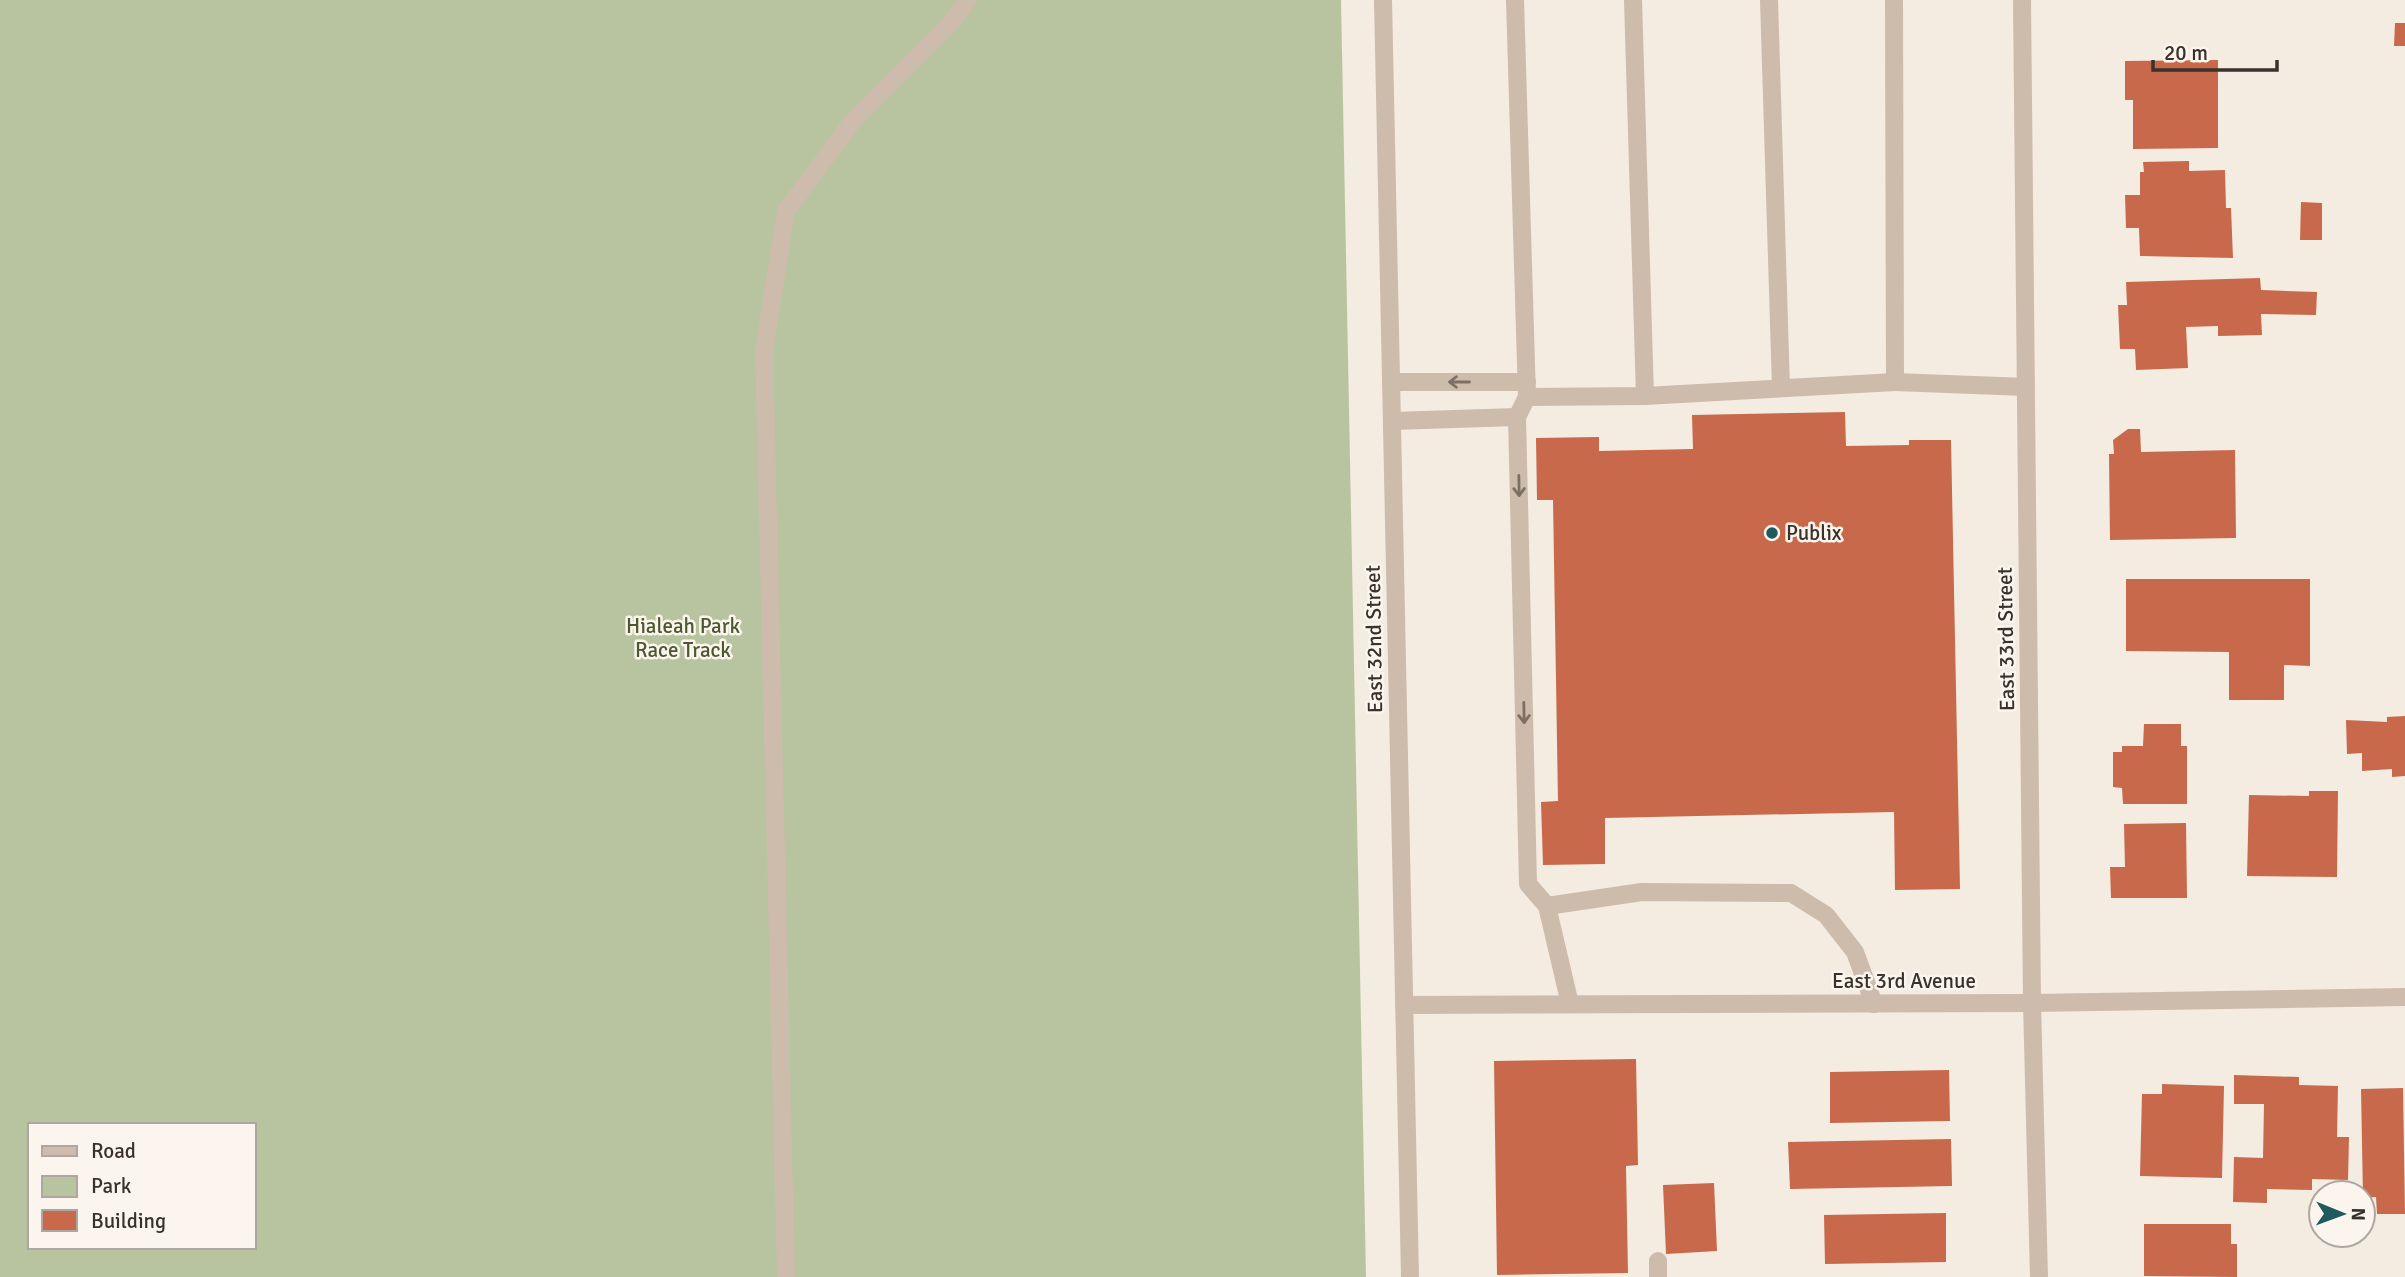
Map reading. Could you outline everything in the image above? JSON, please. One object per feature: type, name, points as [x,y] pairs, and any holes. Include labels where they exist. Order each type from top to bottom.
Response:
[{"type":"street","points":[[786,1277],[764,351],[786,211],[852,122],[948,26],[968,0]]},
{"type":"street","name":"East 32nd Street","points":[[1384,0],[1410,1277]]},
{"type":"street","points":[[1515,0],[1527,390],[1517,418],[1528,884],[1547,906],[1570,1004]]},
{"type":"street","points":[[1633,0],[1645,396]]},
{"type":"street","points":[[1769,0],[1781,388]]},
{"type":"street","points":[[1894,0],[1895,382]]},
{"type":"street","name":"East 33rd Street","points":[[2022,0],[2032,1003],[2039,1277]]},
{"type":"street","points":[[1391,382],[1645,396],[1895,382],[2026,387]]},
{"type":"street","points":[[1392,422],[1517,418]]},
{"type":"street","points":[[1547,906],[1642,892],[1791,893],[1826,915],[1855,952],[1874,1003]]},
{"type":"street","name":"East 3rd Avenue","points":[[1404,1005],[2032,1003],[2405,997]]},
{"type":"green space","name":"Hialeah Park Race Track","points":[[0,0],[1341,0],[1366,1277],[0,1277]]},
{"type":"building","points":[[2395,23],[2405,23],[2405,46],[2394,46]]},
{"type":"building","points":[[2218,60],[2218,148],[2133,149],[2133,100],[2125,100],[2125,61]]},
{"type":"building","points":[[2189,161],[2189,171],[2225,170],[2226,208],[2231,208],[2233,258],[2140,256],[2139,228],[2126,228],[2125,195],[2140,195],[2143,162]]},
{"type":"building","points":[[2301,202],[2322,203],[2322,240],[2300,240]]},
{"type":"building","points":[[2260,278],[2261,290],[2317,292],[2316,315],[2261,314],[2262,335],[2218,336],[2218,326],[2186,327],[2188,368],[2136,370],[2135,349],[2120,349],[2118,305],[2127,305],[2126,282]]},
{"type":"building","points":[[1845,412],[1846,446],[1909,445],[1909,440],[1951,440],[1960,889],[1895,890],[1894,812],[1605,818],[1605,864],[1543,865],[1541,802],[1558,801],[1553,500],[1537,500],[1536,438],[1599,437],[1599,451],[1693,449],[1692,415]]},
{"type":"building","points":[[2128,429],[2140,429],[2141,452],[2235,450],[2236,538],[2110,540],[2109,454],[2114,454],[2113,440]]},
{"type":"building","points":[[2126,579],[2310,579],[2310,666],[2284,665],[2284,700],[2229,700],[2229,652],[2126,651]]},
{"type":"building","points":[[2405,716],[2405,776],[2392,777],[2392,769],[2362,771],[2362,753],[2347,754],[2346,720],[2387,722],[2387,717]]},
{"type":"building","points":[[2144,724],[2181,724],[2181,746],[2187,746],[2187,804],[2123,804],[2122,788],[2113,787],[2113,752],[2122,752],[2122,746],[2143,746]]},
{"type":"building","points":[[2309,791],[2338,791],[2337,877],[2247,876],[2249,795],[2309,796]]},
{"type":"building","points":[[2186,823],[2187,898],[2111,898],[2110,867],[2125,867],[2124,824]]},
{"type":"building","points":[[1636,1059],[1638,1165],[1626,1166],[1628,1273],[1497,1275],[1494,1061]]},
{"type":"building","points":[[1949,1070],[1950,1121],[1830,1123],[1830,1072]]},
{"type":"building","points":[[2234,1075],[2299,1077],[2299,1085],[2338,1086],[2337,1137],[2349,1137],[2348,1179],[2307,1179],[2307,1190],[2267,1189],[2267,1203],[2233,1202],[2234,1157],[2263,1158],[2264,1104],[2234,1104]]},
{"type":"building","points":[[2162,1084],[2224,1086],[2222,1178],[2140,1176],[2142,1094],[2162,1094]]},
{"type":"building","points":[[2403,1088],[2405,1214],[2377,1214],[2377,1179],[2363,1179],[2361,1089]]},
{"type":"building","points":[[1951,1139],[1952,1186],[1790,1189],[1788,1142]]},
{"type":"building","points":[[1714,1183],[1717,1251],[1666,1254],[1663,1185]]},
{"type":"building","points":[[1946,1213],[1946,1262],[1825,1264],[1824,1215]]},
{"type":"building","points":[[2144,1224],[2231,1224],[2231,1244],[2237,1244],[2237,1277],[2144,1276]]},
{"type":"place","name":"Publix","points":[[1772,533]]}]
